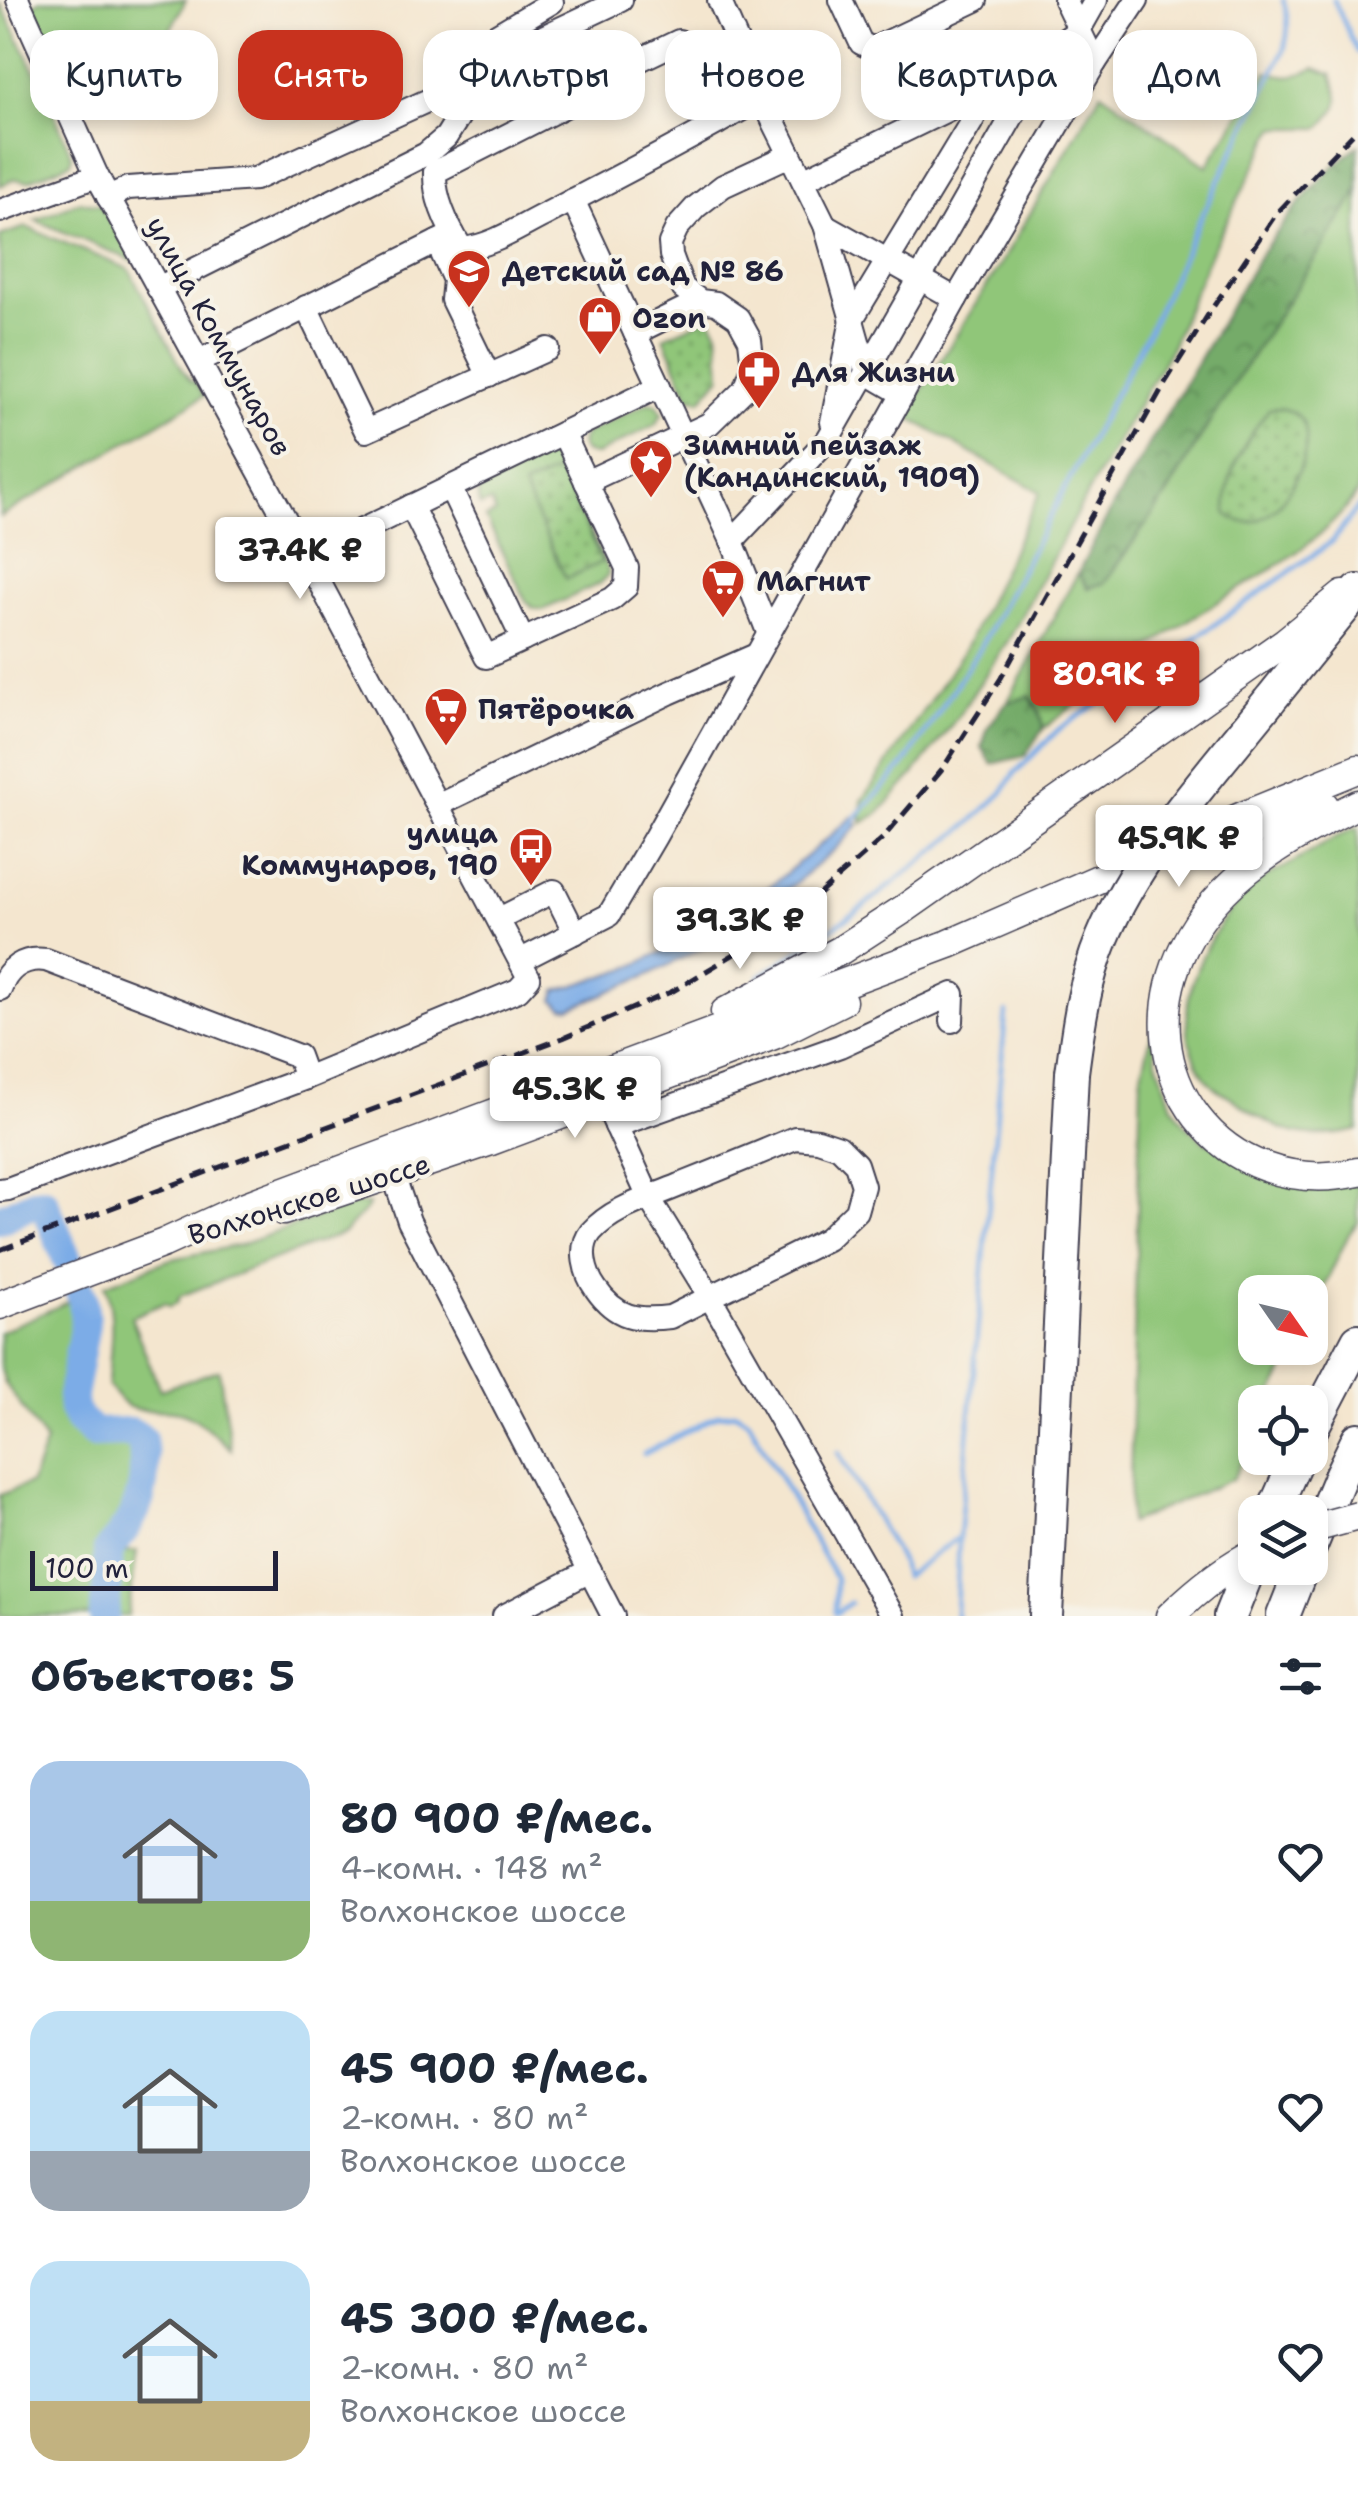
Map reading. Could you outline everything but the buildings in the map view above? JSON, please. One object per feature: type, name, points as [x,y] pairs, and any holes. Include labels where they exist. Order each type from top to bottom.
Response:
[{"type":"highway","points":[[1046,1616],[1072,1073],[1082,1002],[1102,940],[1132,878],[1358,590]]},
{"type":"highway","points":[[1328,1398],[1358,1340]]},
{"type":"highway","points":[[1328,1504],[1358,1438]]},
{"type":"highway","points":[[1230,1616],[1242,1585]]},
{"type":"highway","points":[[1284,1616],[1296,1585]]},
{"type":"main road","points":[[601,1087],[857,940],[1286,642],[1358,579]]},
{"type":"main road","name":"Волхонское шоссе","points":[[0,1305],[164,1242],[240,1226],[390,1164],[601,1087],[983,930],[1358,769]]},
{"type":"main road","name":"Волхонское шоссе","points":[[983,930],[1358,796]]},
{"type":"main road","points":[[1358,804],[1259,859],[1215,900],[1185,944],[1170,978],[1165,1040],[1183,1098],[1201,1124],[1225,1145],[1284,1172],[1318,1177],[1358,1172]]},
{"type":"main road","points":[[1328,1524],[1358,1516]]},
{"type":"main road","points":[[1170,1616],[1238,1562]]},
{"type":"street","name":"улица Коммунаров","points":[[18,0],[102,186],[306,557],[426,794],[521,960]]},
{"type":"street","points":[[0,211],[102,186],[128,188],[255,179],[440,95],[488,40],[551,0]]},
{"type":"street","points":[[489,376],[452,300],[454,280],[430,163],[494,60],[620,0]]},
{"type":"street","points":[[719,0],[732,30]]},
{"type":"street","points":[[840,0],[861,44],[873,49],[976,0]]},
{"type":"street","points":[[1065,0],[1079,30]]},
{"type":"street","points":[[1079,30],[1096,0]]},
{"type":"street","points":[[0,1190],[306,1078],[518,990],[529,978],[521,960],[609,915],[956,300],[1137,0]]},
{"type":"street","points":[[158,288],[585,96],[602,78],[679,41],[718,123]]},
{"type":"street","points":[[1093,57],[1096,63]]},
{"type":"street","points":[[445,238],[462,249],[480,247],[723,120]]},
{"type":"street","points":[[773,120],[825,226],[868,374],[903,394]]},
{"type":"street","points":[[803,180],[926,120]]},
{"type":"street","points":[[828,439],[852,319],[973,120]]},
{"type":"street","points":[[732,541],[828,439],[1011,120]]},
{"type":"street","points":[[586,482],[709,424],[745,388],[754,367],[750,340],[738,318],[716,303],[700,301],[683,288],[670,242],[677,228],[723,186],[790,154]]},
{"type":"street","points":[[573,200],[732,541],[768,632]]},
{"type":"street","points":[[825,226],[956,300]]},
{"type":"street","points":[[199,361],[445,238]]},
{"type":"street","points":[[635,334],[700,301]]},
{"type":"street","points":[[306,307],[366,432],[548,349]]},
{"type":"street","points":[[306,557],[660,386]]},
{"type":"street","points":[[411,506],[486,657],[612,599],[626,587],[627,568],[563,433]]},
{"type":"street","points":[[450,487],[522,640]]},
{"type":"street","points":[[426,794],[756,655]]},
{"type":"street","points":[[499,919],[554,891],[576,933]]},
{"type":"street","points":[[0,990],[14,966],[33,958],[46,960],[298,1056],[306,1078]]},
{"type":"street","points":[[616,1126],[840,1046],[953,994],[952,1021]]},
{"type":"street","points":[[601,1087],[649,1198],[892,1616]]},
{"type":"street","points":[[795,1138],[839,1147],[856,1164],[864,1186],[856,1211],[828,1239],[710,1297],[670,1317],[628,1317],[605,1302],[590,1281],[583,1256],[588,1235],[613,1213],[795,1138]]},
{"type":"street","points":[[390,1164],[409,1221],[613,1616]]},
{"type":"street","points":[[504,1616],[590,1571]]},
{"type":"green space","points":[[42,0],[186,0],[170,30],[43,30],[32,5]]},
{"type":"green space","points":[[0,2],[30,61],[30,120],[57,120],[72,156],[70,163],[28,181],[14,179],[0,186]]},
{"type":"green space","points":[[1315,68],[1332,75],[1338,104],[1320,128],[1275,128],[1211,252],[1169,352],[1009,639],[914,774],[878,814],[862,823],[862,801],[965,649],[1040,492],[906,416],[1085,120],[1093,120],[1093,106],[1101,92],[1113,100],[1113,120],[1141,120],[1207,166],[1236,120],[1257,120],[1257,88],[1267,72],[1302,74]]},
{"type":"green space","points":[[1358,145],[1358,192],[1164,499],[1104,583],[1088,588],[1078,573],[1260,255],[1296,207]]},
{"type":"green space","points":[[1358,192],[1358,491],[1343,512],[1301,549],[1163,638],[1043,729],[1031,697],[1007,703],[1078,573],[1088,588],[1164,499],[1216,410]]},
{"type":"green space","points":[[80,201],[100,205],[138,263],[35,220]]},
{"type":"green space","points":[[26,227],[129,269],[184,372],[204,396],[0,517],[0,236]]},
{"type":"green space","points":[[709,317],[718,332],[721,376],[701,400],[689,397],[664,337]]},
{"type":"green space","points":[[649,402],[657,404],[662,414],[656,424],[596,455],[583,448],[585,434]]},
{"type":"green space","points":[[1280,408],[1299,417],[1306,433],[1299,472],[1275,508],[1260,519],[1243,522],[1227,514],[1232,472],[1269,409]]},
{"type":"green space","points":[[548,453],[556,456],[608,575],[601,583],[543,610],[526,601],[486,518],[496,513],[491,502],[480,506],[478,496],[480,486]]},
{"type":"green space","points":[[559,470],[602,562],[566,579],[523,487]]},
{"type":"green space","points":[[1030,696],[1043,729],[1025,756],[992,764],[982,747],[988,727],[1006,703]]},
{"type":"green space","points":[[1358,827],[1358,1130],[1320,1135],[1289,1131],[1260,1118],[1215,1088],[1201,1071],[1188,1028],[1193,982],[1212,937],[1240,899],[1266,877]]},
{"type":"green space","points":[[1153,1028],[1156,1058],[1172,1105],[1204,1142],[1358,1185],[1358,1222],[1328,1279],[1328,1275],[1238,1275],[1238,1365],[1287,1365],[1277,1385],[1238,1385],[1238,1469],[1233,1479],[1129,1523],[1141,1077]]},
{"type":"green space","points":[[355,1204],[369,1204],[344,1233],[180,1296],[170,1306],[164,1303],[131,1317],[160,1390],[219,1370],[231,1449],[186,1414],[130,1407],[108,1386],[111,1323],[105,1285],[168,1260],[240,1245]]},
{"type":"green space","points":[[74,1299],[76,1341],[65,1376],[64,1410],[77,1429],[89,1435],[134,1440],[137,1472],[125,1519],[104,1545],[98,1616],[0,1616],[0,1495],[31,1483],[46,1442],[5,1383],[0,1365],[0,1332]]},
{"type":"green space","points":[[137,1551],[128,1616],[107,1616],[113,1552]]},
{"type":"water","points":[[852,817],[858,825],[833,851],[713,943],[571,1008],[554,1000],[557,991],[631,967],[721,923]]},
{"type":"waterway","points":[[850,824],[904,765],[980,648],[1149,330],[1284,50],[1288,25],[1283,0]]},
{"type":"waterway","points":[[1334,0],[1357,52]]},
{"type":"waterway","points":[[759,977],[856,912],[968,825],[1058,730],[1333,541],[1358,507]]},
{"type":"waterway","points":[[956,1616],[959,1537],[1006,1012]]},
{"type":"waterway","points":[[44,1202],[49,1200]]},
{"type":"waterway","points":[[0,1219],[44,1202],[83,1299],[85,1324],[73,1409],[94,1433],[131,1432],[142,1439],[144,1471],[140,1499],[128,1525],[108,1550],[104,1616]]},
{"type":"waterway","points":[[644,1454],[718,1415],[736,1413],[749,1421],[836,1579],[835,1613]]},
{"type":"waterway","points":[[838,1452],[901,1561],[904,1577],[959,1537]]},
{"type":"waterway","points":[[836,1613],[850,1603]]},
{"type":"railway","points":[[0,1250],[563,1038],[673,991],[786,923],[883,838],[943,768],[1001,678],[1165,383],[1211,310],[1276,214],[1358,128]]},
{"type":"place","name":"Детский сад № 86","points":[[469,309]]},
{"type":"place","name":"Ozon","points":[[600,356]]},
{"type":"place","name":"Для Жизни","points":[[759,410]]},
{"type":"place","name":"Зимний пейзаж (Кандинский, 1909)","points":[[651,499]]},
{"type":"place","name":"Магнит","points":[[723,619]]},
{"type":"place","name":"Пятёрочка","points":[[446,747]]},
{"type":"place","name":"улица Коммунаров, 190","points":[[531,887]]}]
